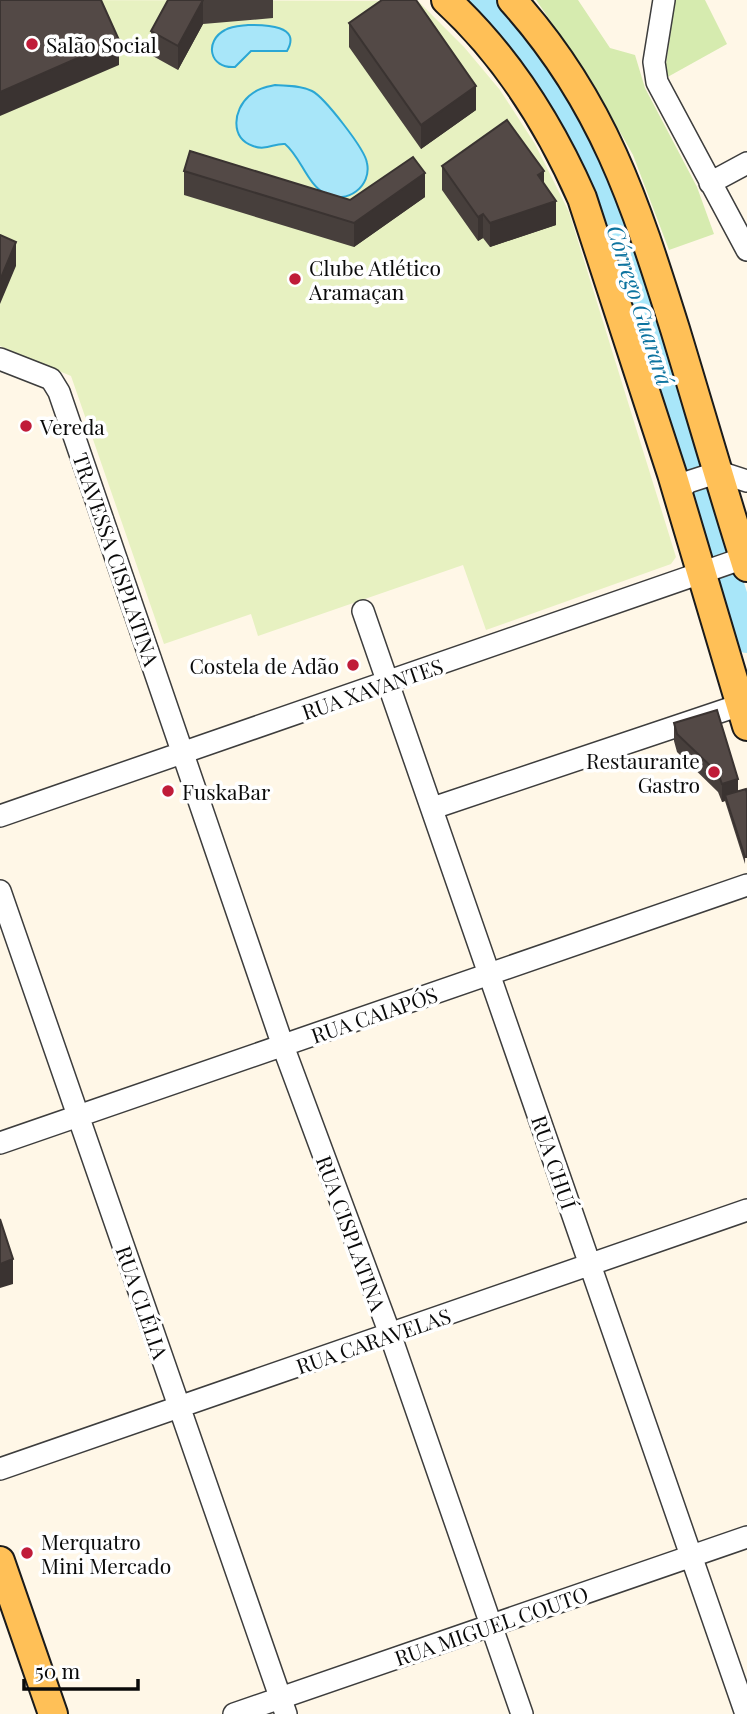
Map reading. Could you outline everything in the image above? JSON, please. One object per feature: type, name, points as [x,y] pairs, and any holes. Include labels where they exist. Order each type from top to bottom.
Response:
[{"type":"main road","points":[[446,0],[488,43],[516,79],[564,156],[597,240],[683,488],[731,565]]},
{"type":"main road","points":[[512,0],[550,44],[575,81],[617,161],[641,220],[714,474],[731,565],[744,715]]},
{"type":"main road","points":[[0,1561],[53,1714]]},
{"type":"street","points":[[664,0],[654,62],[657,82],[747,250]]},
{"type":"street","points":[[710,183],[747,163]]},
{"type":"street","name":"TRAVESSA CISPLATINA","points":[[0,359],[51,380],[60,392],[183,753]]},
{"type":"street","points":[[683,488],[714,474],[747,481]]},
{"type":"street","name":"RUA XAVANTES","points":[[0,816],[731,565]]},
{"type":"street","name":"RUA CHUÍ","points":[[363,611],[745,1706]]},
{"type":"street","points":[[433,808],[744,715]]},
{"type":"street","name":"RUA CISPLATINA","points":[[183,753],[283,1046],[390,1334],[522,1714]]},
{"type":"street","name":"RUA CAIAPÓS","points":[[0,1143],[747,884]]},
{"type":"street","name":"RUA CLÉLIA","points":[[0,891],[283,1706]]},
{"type":"street","name":"RUA CARAVELAS","points":[[0,1469],[747,1210]]},
{"type":"street","name":"RUA MIGUEL COUTO","points":[[234,1714],[283,1706],[491,1625],[747,1537]]},
{"type":"green space","name":"Clube Atlético Aramaçan","points":[[0,0],[418,1],[464,47],[500,90],[535,144],[569,212],[676,557],[671,564],[486,630],[463,565],[258,636],[251,614],[164,644],[71,376],[0,346]]},
{"type":"green space","points":[[536,0],[578,0],[610,48],[635,55],[645,88],[697,187],[714,234],[669,250],[633,155],[588,75]]},
{"type":"green space","points":[[675,0],[705,0],[727,44],[664,79]]},
{"type":"water","points":[[248,25],[272,26],[286,31],[290,36],[287,51],[251,51],[235,67],[220,64],[212,53],[218,35],[231,28]]},
{"type":"water","points":[[275,85],[312,91],[343,124],[367,163],[366,179],[356,191],[342,197],[326,194],[309,178],[285,144],[258,147],[240,137],[236,123],[244,102],[255,92]]},
{"type":"building","name":"Salão Social","points":[[0,0],[101,0],[119,40],[0,92]]},
{"type":"building","points":[[168,0],[203,0],[178,46],[151,31]]},
{"type":"building","points":[[382,0],[416,0],[476,86],[421,125],[349,23]]},
{"type":"building","points":[[507,120],[544,171],[538,175],[556,201],[490,223],[483,214],[478,217],[442,166]]},
{"type":"building","points":[[190,151],[350,200],[413,157],[425,173],[354,223],[184,171]]},
{"type":"building","points":[[0,235],[16,242],[0,280]]},
{"type":"building","points":[[717,710],[738,779],[722,784],[718,773],[677,734],[674,723]]},
{"type":"building","points":[[746,789],[747,857],[745,857],[725,795]]},
{"type":"building","points":[[0,1219],[13,1259],[0,1264]]},
{"type":"waterway","name":"Córrego Guarará","points":[[478,0],[511,34],[550,86],[586,148],[622,241],[747,639]]},
{"type":"place","name":"Salão Social","points":[[32,44]]},
{"type":"place","name":"Clube Atlético Aramaçan","points":[[295,279]]},
{"type":"place","name":"Vereda","points":[[26,426]]},
{"type":"place","name":"Costela de Adão","points":[[353,665]]},
{"type":"place","name":"Restaurante Gastro","points":[[714,772]]},
{"type":"place","name":"FuskaBar","points":[[168,791]]},
{"type":"place","name":"Merquatro Mini Mercado","points":[[27,1553]]}]
